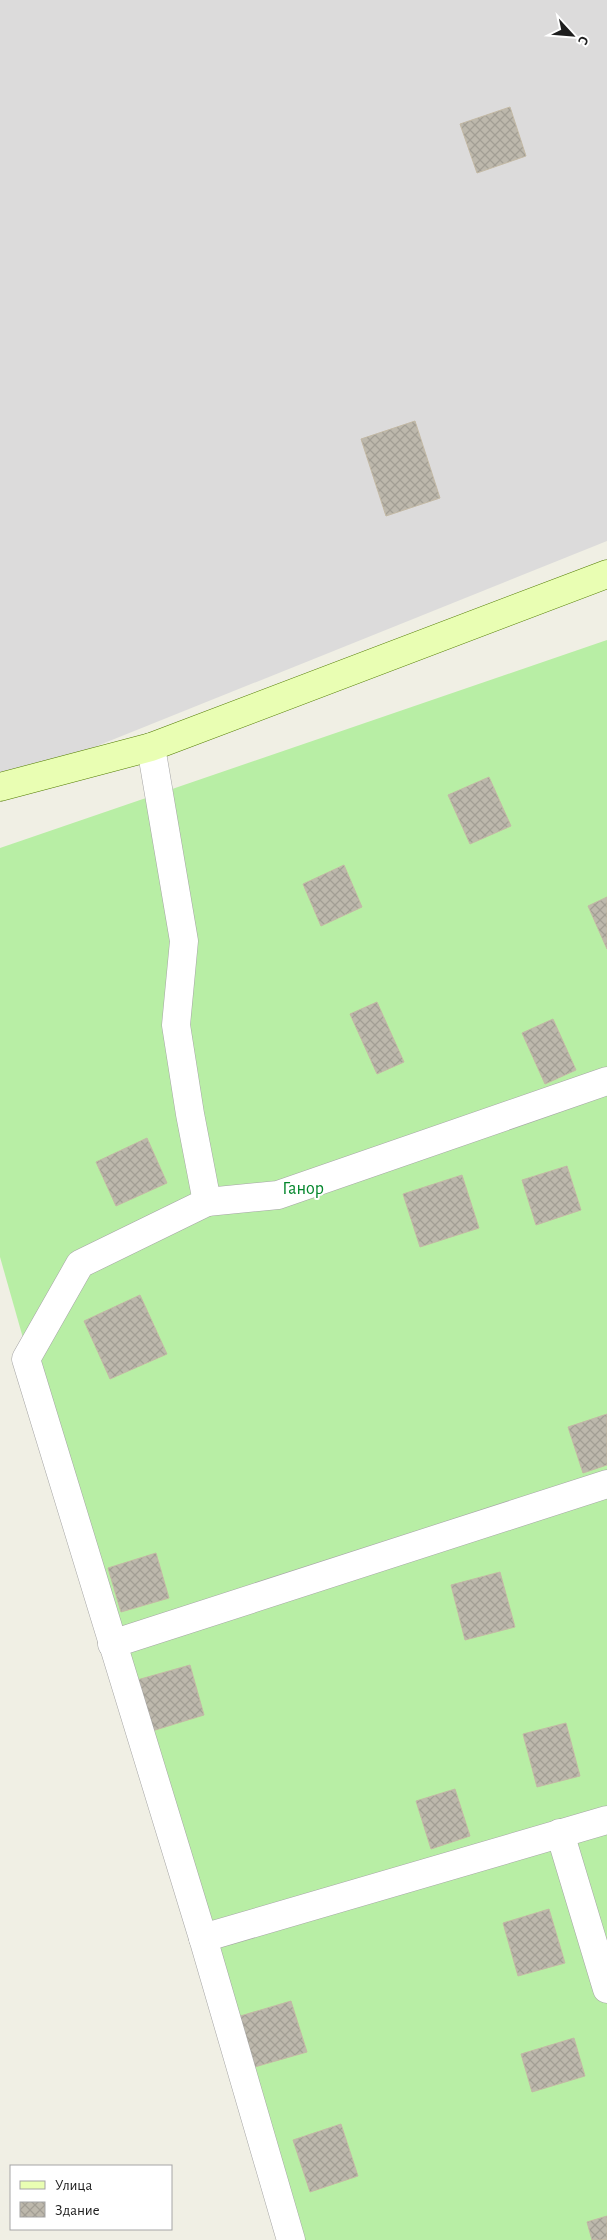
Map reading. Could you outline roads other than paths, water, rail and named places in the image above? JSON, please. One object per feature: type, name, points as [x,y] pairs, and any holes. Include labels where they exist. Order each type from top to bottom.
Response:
[{"type":"main road","points":[[0,787],[151,747],[607,574]]},
{"type":"street","points":[[151,747],[184,941],[176,1025],[190,1114],[207,1202]]},
{"type":"street","points":[[291,2240],[202,1938],[26,1359],[80,1264],[207,1202],[278,1195],[607,1081]]},
{"type":"street","points":[[112,1644],[607,1484]]},
{"type":"street","points":[[202,1938],[607,1820]]},
{"type":"street","points":[[560,1833],[607,1990]]},
{"type":"park label","name":"Ганор","points":[[303,1189]]}]
